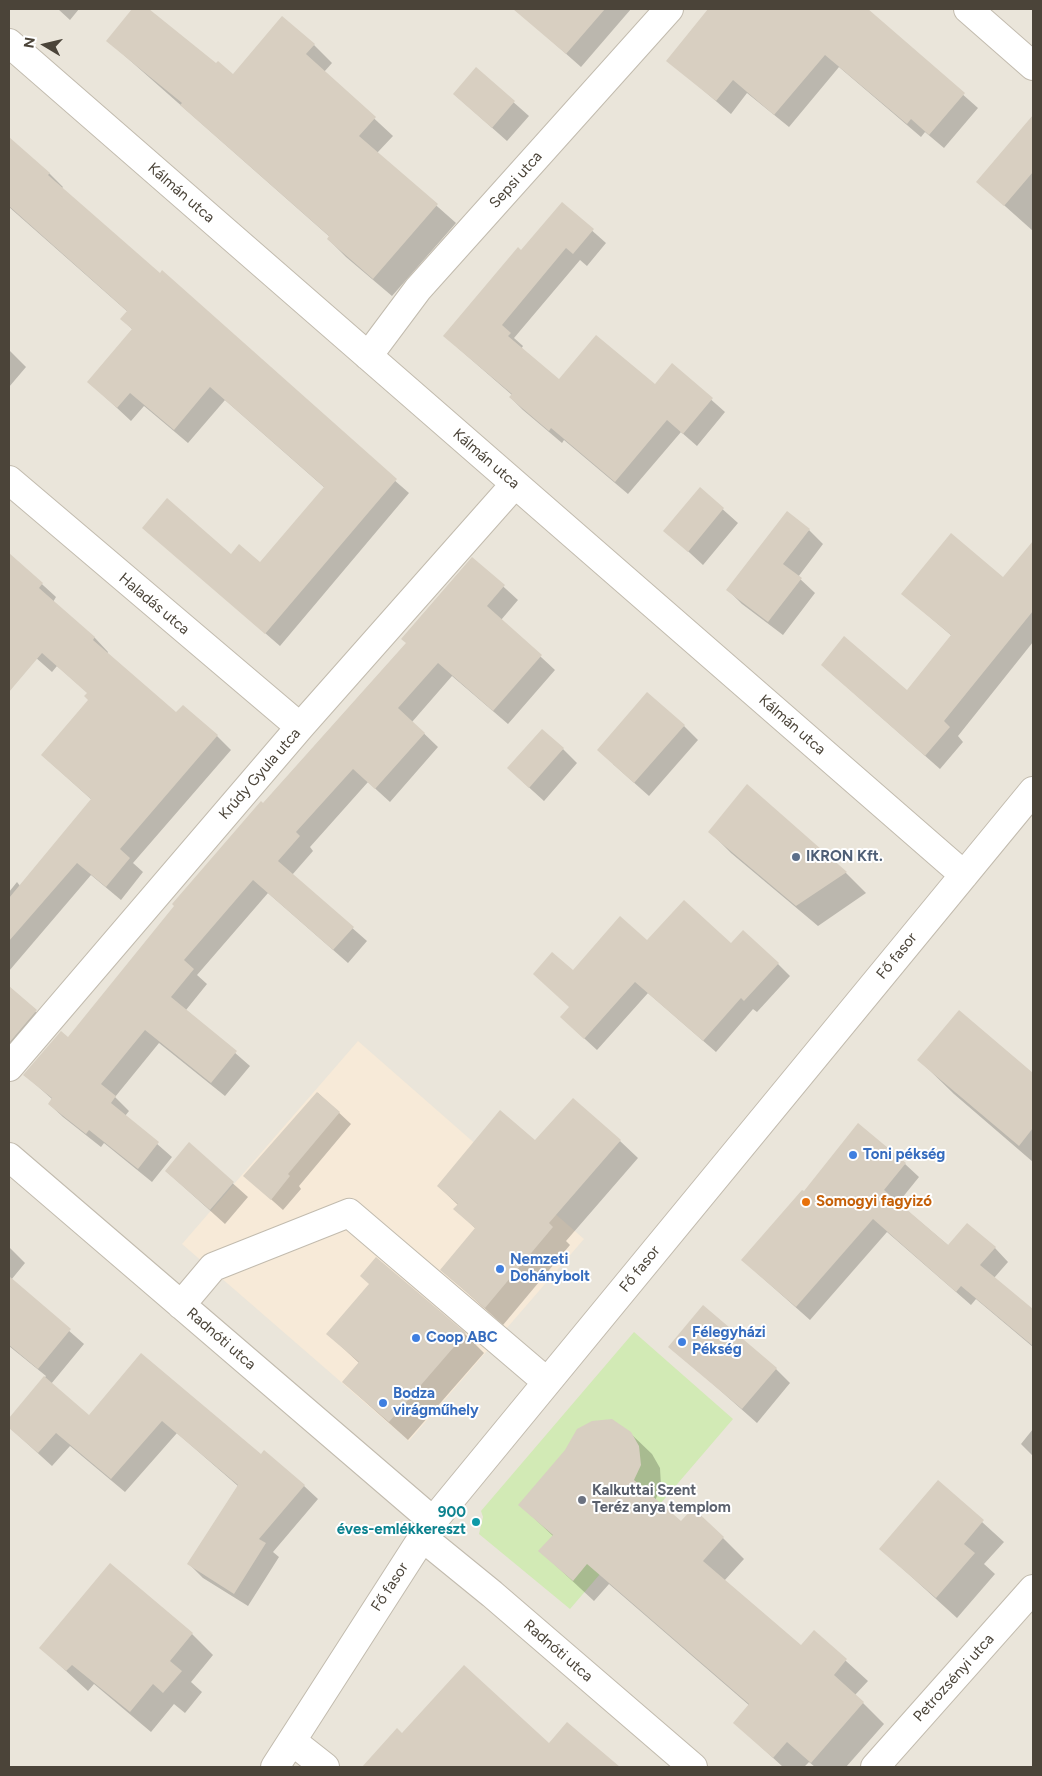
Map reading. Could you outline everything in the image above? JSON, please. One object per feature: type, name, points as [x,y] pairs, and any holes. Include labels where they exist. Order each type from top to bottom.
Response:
[{"type":"street","name":"Sepsi utca","points":[[368,356],[418,290],[668,9]]},
{"type":"street","points":[[968,9],[1033,66]]},
{"type":"street","name":"Kálmán utca","points":[[9,43],[964,875]]},
{"type":"street","name":"Haladás utca","points":[[9,480],[300,727]]},
{"type":"street","name":"Krúdy Gyula utca","points":[[9,1067],[300,727],[515,484]]},
{"type":"street","name":"Fő fasor","points":[[275,1767],[428,1529],[1033,791]]},
{"type":"street","name":"Radnóti utca","points":[[9,1157],[181,1305],[428,1529],[492,1594],[693,1767]]},
{"type":"street","points":[[181,1305],[213,1267],[349,1212],[547,1382]]},
{"type":"street","name":"Petrozsényi utca","points":[[874,1767],[1033,1589]]},
{"type":"street","points":[[292,1741],[325,1767]]},
{"type":"shaded area","points":[[9,9],[1033,9],[1033,1767],[9,1767]]},
{"type":"shaded area","points":[[358,1041],[584,1239],[409,1441],[182,1244]]},
{"type":"green space","points":[[634,1332],[733,1419],[570,1609],[479,1534],[483,1517],[481,1511]]},
{"type":"building","points":[[132,9],[149,9],[216,63],[218,61],[233,74],[282,16],[315,44],[306,54],[376,117],[359,136],[438,204],[373,279],[327,239],[329,236],[180,105],[182,103],[106,41]]},
{"type":"building","points":[[513,9],[605,9],[566,54]]},
{"type":"building","points":[[708,9],[868,9],[965,93],[929,135],[911,119],[907,124],[825,55],[774,115],[733,80],[716,101],[666,61]]},
{"type":"building","points":[[476,67],[515,101],[492,128],[453,94]]},
{"type":"building","points":[[1033,115],[1033,172],[1004,206],[976,182]]},
{"type":"building","points":[[9,137],[50,173],[48,175],[160,273],[162,270],[397,479],[265,634],[142,528],[167,498],[231,554],[239,544],[260,562],[324,487],[210,387],[174,430],[130,393],[117,408],[87,382],[132,329],[120,319],[127,311],[9,206]]},
{"type":"building","points":[[562,202],[594,229],[573,254],[566,248],[502,325],[511,333],[508,336],[559,379],[596,335],[655,384],[672,363],[713,398],[683,434],[667,420],[615,482],[551,428],[549,431],[509,397],[512,394],[443,336],[518,247],[521,250]]},
{"type":"building","points":[[700,487],[724,508],[688,552],[663,531]]},
{"type":"building","points":[[787,511],[810,529],[783,564],[802,578],[768,622],[726,590]]},
{"type":"building","points":[[951,533],[1003,577],[1033,541],[1033,611],[944,721],[950,727],[925,756],[821,665],[844,636],[907,690],[951,635],[901,594]]},
{"type":"building","points":[[9,553],[43,583],[39,588],[95,637],[93,640],[176,712],[183,705],[218,735],[120,849],[130,858],[106,887],[77,863],[9,941],[9,898],[91,799],[41,755],[88,700],[84,696],[87,693],[42,653],[9,692]]},
{"type":"building","points":[[472,557],[505,585],[487,606],[542,655],[493,711],[438,663],[398,708],[425,733],[375,789],[353,769],[296,832],[300,836],[278,861],[354,927],[333,950],[253,880],[184,960],[194,969],[171,997],[237,1051],[211,1083],[145,1030],[101,1084],[116,1096],[111,1103],[159,1142],[138,1169],[89,1130],[86,1134],[48,1104],[52,1098],[23,1075],[61,1031],[68,1037],[174,906],[172,904],[261,801],[263,803],[406,643],[401,639]]},
{"type":"building","points":[[647,692],[685,725],[634,783],[597,750]]},
{"type":"building","points":[[542,729],[564,748],[529,788],[507,768]]},
{"type":"building","points":[[747,784],[847,872],[796,906],[708,832]]},
{"type":"building","points":[[684,900],[731,943],[743,930],[779,963],[744,1001],[741,998],[703,1041],[635,982],[584,1039],[560,1017],[569,1007],[533,974],[552,952],[573,970],[620,916],[647,940]]},
{"type":"building","points":[[9,986],[37,1010],[9,1043]]},
{"type":"building","points":[[959,1010],[1033,1073],[1033,1128],[1019,1146],[917,1060]]},
{"type":"building","points":[[317,1092],[340,1112],[288,1174],[290,1176],[271,1200],[243,1176]]},
{"type":"building","points":[[573,1098],[621,1140],[549,1223],[553,1227],[485,1308],[440,1270],[475,1228],[453,1209],[458,1204],[437,1186],[500,1110],[535,1140]]},
{"type":"building","points":[[858,1123],[906,1163],[884,1190],[948,1245],[967,1223],[996,1247],[980,1265],[1033,1309],[1033,1346],[961,1286],[956,1292],[873,1219],[796,1307],[741,1260],[802,1190],[804,1191]]},
{"type":"building","points":[[189,1142],[234,1182],[210,1210],[165,1171]]},
{"type":"building","points":[[376,1257],[466,1333],[389,1422],[342,1382],[359,1362],[326,1334],[369,1284],[360,1276]]},
{"type":"building","points":[[9,1276],[71,1329],[38,1369],[9,1345]]},
{"type":"building","points":[[703,1305],[777,1368],[742,1409],[668,1347]]},
{"type":"building","points":[[141,1353],[261,1454],[264,1450],[305,1485],[259,1539],[266,1543],[234,1594],[187,1564],[238,1485],[162,1421],[111,1479],[56,1433],[38,1453],[9,1428],[9,1418],[44,1376],[89,1415]]},
{"type":"building","points":[[612,1419],[631,1432],[639,1446],[641,1465],[634,1480],[681,1521],[693,1508],[724,1537],[703,1561],[801,1645],[814,1630],[847,1659],[834,1675],[864,1702],[811,1763],[787,1742],[773,1758],[733,1723],[749,1704],[587,1564],[573,1581],[538,1551],[553,1535],[518,1505],[565,1450],[577,1429],[592,1421]]},
{"type":"building","points":[[938,1480],[984,1520],[964,1544],[975,1553],[936,1598],[879,1549]]},
{"type":"building","points":[[110,1563],[193,1633],[170,1661],[182,1671],[163,1693],[153,1684],[130,1712],[72,1665],[66,1671],[39,1648]]},
{"type":"building","points":[[464,1665],[549,1743],[567,1722],[620,1767],[362,1767],[397,1728],[402,1733]]},
{"type":"place","name":"IKRON Kft.","points":[[796,857]]},
{"type":"place","name":"Toni pékség","points":[[853,1155]]},
{"type":"place","name":"Somogyi fagyizó","points":[[806,1202]]},
{"type":"place","name":"Nemzeti Dohánybolt","points":[[500,1269]]},
{"type":"place","name":"Coop ABC","points":[[416,1338]]},
{"type":"place","name":"Félegyházi Pékség","points":[[682,1342]]},
{"type":"place","name":"Bodza virágműhely","points":[[383,1403]]},
{"type":"place","name":"Kalkuttai Szent Teréz anya templom","points":[[582,1500]]},
{"type":"place","name":"900 éves-emlékkereszt","points":[[476,1522]]}]
